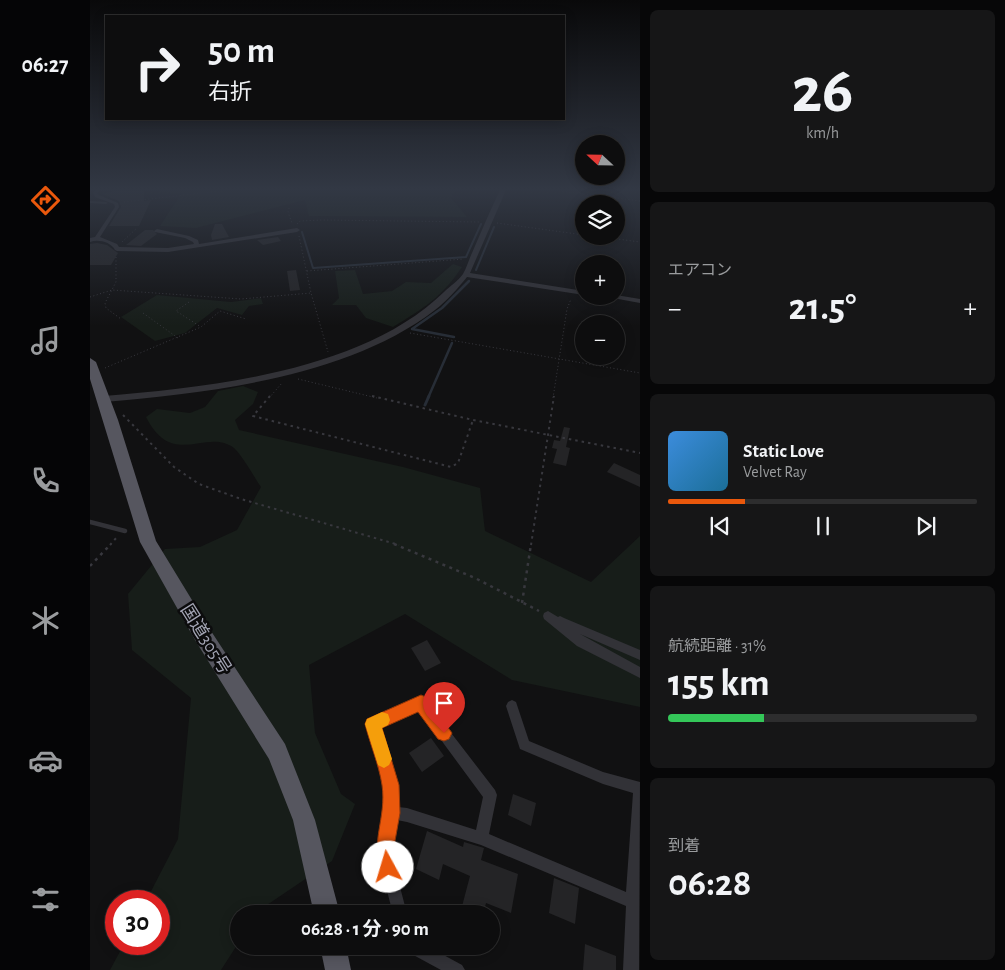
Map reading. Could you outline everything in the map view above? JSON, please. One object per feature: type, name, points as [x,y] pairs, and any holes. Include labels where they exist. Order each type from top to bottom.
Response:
[{"type":"highway","name":"国道305号","points":[[98,365],[104,399],[148,542],[176,592],[277,752],[304,820],[325,905]]},
{"type":"highway","points":[[335,955],[338,970]]},
{"type":"street","points":[[90,240],[97,238],[99,235]]},
{"type":"street","points":[[178,235],[196,241],[197,246]]},
{"type":"street","points":[[97,238],[116,247],[168,250],[263,235]]},
{"type":"street","points":[[285,239],[289,235]]},
{"type":"street","points":[[104,399],[137,396],[286,373],[330,359],[400,331],[443,300],[466,275],[484,235]]},
{"type":"street","points":[[466,275],[574,291]]},
{"type":"street","points":[[625,299],[640,301]]},
{"type":"street","points":[[548,616],[640,655]]},
{"type":"street","points":[[548,616],[581,642],[640,674]]},
{"type":"street","points":[[398,905],[384,852],[392,813],[390,785],[372,724],[421,702],[490,794],[481,838]]},
{"type":"street","points":[[512,706],[524,745],[603,778],[640,788],[631,970]]},
{"type":"street","points":[[392,813],[407,815],[481,838],[633,902]]},
{"type":"street","points":[[428,955],[457,970]]},
{"type":"lane","points":[[90,522],[125,531]]},
{"type":"path","points":[[121,319],[106,308],[105,303],[116,282],[116,247],[131,235]]},
{"type":"path","points":[[297,235],[330,359]]},
{"type":"path","points":[[625,240],[640,242]]},
{"type":"path","points":[[307,271],[473,258]]},
{"type":"path","points":[[90,297],[112,290],[241,299],[311,293]]},
{"type":"path","points":[[522,603],[567,310],[574,291]]},
{"type":"path","points":[[190,302],[176,310],[201,327]]},
{"type":"path","points":[[98,365],[178,338],[201,327],[220,310],[246,318]]},
{"type":"path","points":[[143,313],[178,338]]},
{"type":"path","points":[[400,331],[640,373]]},
{"type":"path","points":[[473,420],[458,463],[451,467],[382,448],[303,432],[253,416],[286,373],[473,420],[640,453]]},
{"type":"path","points":[[104,399],[122,414],[174,467],[199,484],[241,499],[399,545],[474,578],[548,616]]},
{"type":"path","points":[[90,566],[111,542],[125,531]]},
{"type":"shaded area","points":[[453,264],[462,267],[447,287],[423,308],[393,327],[366,318],[356,305],[332,305],[339,298],[335,271],[355,270],[363,294],[392,291],[406,282],[431,283]]},
{"type":"shaded area","points":[[157,295],[231,302],[261,298],[263,304],[249,306],[242,315],[217,308],[185,333],[155,341],[121,317]]},
{"type":"shaded area","points":[[243,386],[258,392],[253,404],[235,420],[239,430],[403,467],[480,488],[485,531],[591,582],[640,536],[640,707],[512,680],[405,614],[309,665],[315,733],[341,794],[355,804],[332,861],[267,905],[230,905],[231,955],[221,970],[110,970],[118,955],[170,955],[170,890],[152,890],[178,839],[191,698],[132,650],[128,594],[165,549],[200,547],[237,530],[261,487],[234,448],[223,443],[212,442],[178,445],[167,441],[156,433],[146,417],[157,409],[190,413],[205,407],[218,391]]},
{"type":"building","points":[[138,235],[155,235],[141,246],[126,245]]},
{"type":"building","points":[[211,235],[228,235],[229,237],[212,240]]},
{"type":"building","points":[[278,237],[281,241],[263,245],[257,240]]},
{"type":"building","points":[[90,244],[107,245],[118,253],[111,265],[90,265]]},
{"type":"building","points":[[296,270],[300,290],[290,291],[287,271]]},
{"type":"building","points":[[564,427],[570,428],[566,447],[570,448],[566,466],[553,463],[557,449],[552,448],[554,440],[560,441]]},
{"type":"building","points":[[614,463],[640,475],[640,487],[607,472]]},
{"type":"building","points":[[427,640],[441,663],[425,671],[411,648]]},
{"type":"building","points":[[431,738],[444,756],[422,772],[409,753]]},
{"type":"building","points":[[513,794],[536,803],[531,826],[508,815]]},
{"type":"building","points":[[427,831],[463,847],[464,842],[484,848],[481,860],[518,874],[511,913],[500,909],[500,905],[486,903],[485,905],[462,905],[470,876],[443,864],[439,880],[416,869]]},
{"type":"building","points":[[554,878],[579,888],[575,924],[549,913]]},
{"type":"building","points":[[585,944],[616,956],[616,970],[583,970]]},
{"type":"waterway","points":[[303,235],[313,268],[466,257],[476,235]]},
{"type":"waterway","points":[[476,270],[491,235]]},
{"type":"waterway","points":[[454,337],[412,329],[442,308],[469,281]]},
{"type":"waterway","points":[[428,398],[452,343]]},
{"type":"waterway","points":[[425,405],[429,396]]},
{"type":"slow traffic","points":[[382,720],[372,724],[384,759]]},
{"type":"route","points":[[388,867],[384,852],[392,813],[390,785],[379,742],[372,724],[421,702],[444,733]]}]
